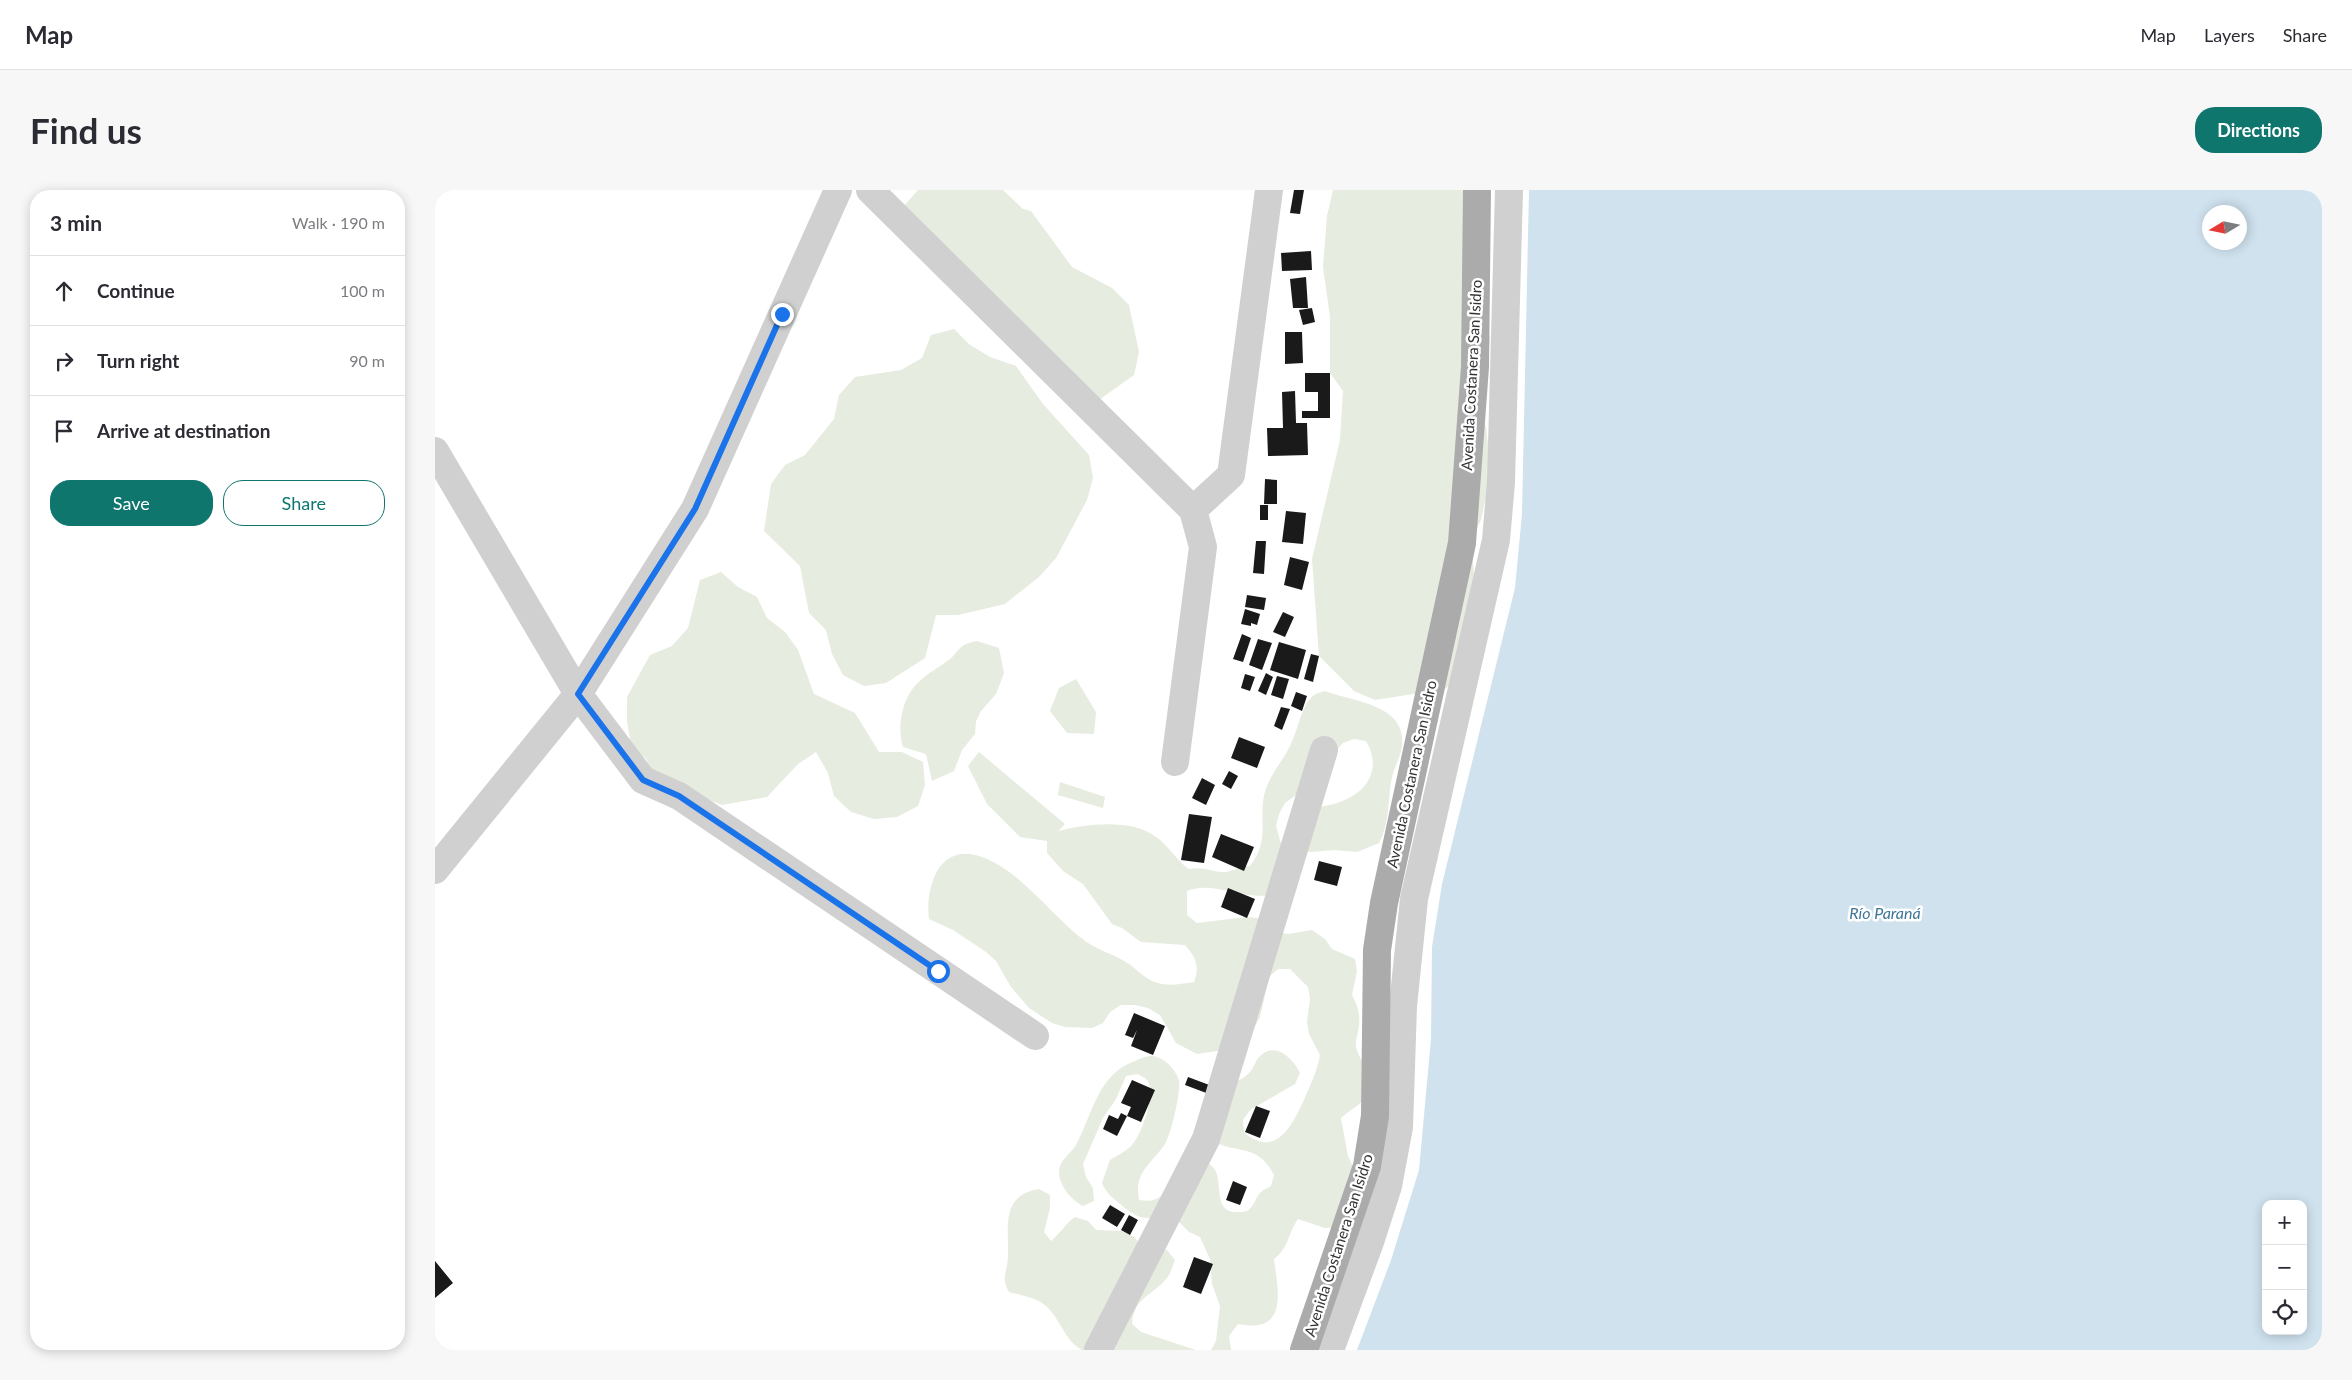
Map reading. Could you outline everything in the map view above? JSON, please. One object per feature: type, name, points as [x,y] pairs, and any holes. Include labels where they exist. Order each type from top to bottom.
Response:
[{"type":"main road","name":"Avenida Costanera San Isidro","points":[[1304,1350],[1367,1166],[1375,1116],[1377,950],[1381,922],[1462,543],[1475,367],[1477,190]]},
{"type":"street","points":[[435,870],[578,694],[695,509],[838,190]]},
{"type":"street","points":[[870,190],[1193,510],[1203,547],[1175,762]]},
{"type":"street","points":[[1193,510],[1231,474],[1269,190]]},
{"type":"street","points":[[1330,1350],[1389,1186],[1399,1128],[1403,1006],[1414,898],[1496,540],[1501,482],[1509,190]]},
{"type":"street","points":[[435,451],[578,694],[643,780],[679,796],[1035,1036]]},
{"type":"street","points":[[1099,1350],[1206,1139],[1324,750]]},
{"type":"shaded area","points":[[918,190],[1003,190],[1023,209],[1031,211],[1072,267],[1112,288],[1129,305],[1139,352],[1134,375],[1096,402],[901,209]]},
{"type":"shaded area","points":[[1333,190],[1476,190],[1484,315],[1490,338],[1488,363],[1475,407],[1486,427],[1491,473],[1481,520],[1471,540],[1479,630],[1465,673],[1445,689],[1375,700],[1354,691],[1319,656],[1312,559],[1340,440],[1343,391],[1330,373],[1330,317],[1323,267],[1327,216]]},
{"type":"shaded area","points":[[954,329],[970,345],[990,357],[1016,366],[1043,404],[1089,455],[1093,478],[1087,500],[1056,558],[1040,576],[1005,604],[958,615],[936,615],[925,658],[886,683],[864,686],[843,675],[832,654],[826,630],[809,613],[800,566],[764,531],[771,484],[785,465],[805,455],[834,419],[839,395],[855,377],[901,370],[922,358],[931,335]]},
{"type":"shaded area","points":[[721,572],[738,587],[757,597],[767,618],[785,632],[798,650],[814,694],[855,713],[879,752],[902,752],[923,762],[925,785],[918,806],[897,817],[874,819],[851,812],[834,796],[828,773],[816,752],[798,764],[767,797],[722,805],[656,780],[646,759],[631,745],[627,721],[627,697],[650,655],[672,646],[688,628],[700,580]]},
{"type":"shaded area","points":[[977,641],[999,648],[1004,673],[996,694],[981,711],[976,721],[975,734],[962,750],[954,771],[932,781],[926,754],[903,747],[900,730],[903,711],[910,693],[921,680],[951,658],[961,647]]},
{"type":"shaded area","points":[[1076,679],[1096,712],[1094,734],[1067,733],[1050,711],[1059,688]]},
{"type":"shaded area","points":[[1325,691],[1378,708],[1398,724],[1402,736],[1401,751],[1390,785],[1387,818],[1379,843],[1357,852],[1334,850],[1310,852],[1299,846],[1301,810],[1331,805],[1342,801],[1356,794],[1368,781],[1373,766],[1370,750],[1366,741],[1354,739],[1343,743],[1296,795],[1285,803],[1279,814],[1276,826],[1286,861],[1273,894],[1262,896],[1218,889],[1197,888],[1187,891],[1187,915],[1197,923],[1246,917],[1257,918],[1276,932],[1288,934],[1312,930],[1325,939],[1332,949],[1355,959],[1357,971],[1352,995],[1358,1008],[1359,1017],[1356,1045],[1368,1076],[1369,1088],[1362,1102],[1341,1118],[1348,1156],[1359,1180],[1337,1227],[1325,1228],[1298,1219],[1283,1250],[1274,1259],[1278,1296],[1277,1307],[1273,1316],[1266,1323],[1254,1325],[1238,1324],[1229,1336],[1231,1350],[1211,1350],[1216,1341],[1220,1306],[1212,1284],[1210,1259],[1200,1237],[1189,1232],[1172,1215],[1149,1218],[1138,1216],[1126,1209],[1111,1196],[1102,1183],[1110,1160],[1130,1147],[1139,1135],[1149,1105],[1150,1087],[1148,1081],[1138,1074],[1126,1076],[1116,1099],[1103,1118],[1083,1164],[1086,1177],[1093,1188],[1094,1201],[1083,1206],[1069,1195],[1060,1178],[1060,1166],[1076,1145],[1098,1096],[1113,1075],[1137,1060],[1154,1056],[1168,1064],[1176,1074],[1179,1081],[1179,1094],[1170,1132],[1165,1144],[1140,1178],[1138,1186],[1139,1200],[1150,1201],[1164,1194],[1184,1155],[1205,1161],[1212,1166],[1217,1175],[1221,1202],[1224,1207],[1235,1212],[1247,1211],[1252,1207],[1261,1192],[1271,1186],[1274,1175],[1262,1158],[1255,1154],[1214,1142],[1229,1085],[1247,1075],[1258,1058],[1266,1052],[1272,1050],[1283,1054],[1293,1062],[1300,1073],[1295,1084],[1250,1110],[1243,1120],[1244,1132],[1255,1140],[1273,1141],[1287,1130],[1308,1090],[1320,1055],[1309,1034],[1307,1022],[1310,999],[1308,987],[1290,969],[1278,969],[1269,977],[1260,1017],[1253,1030],[1223,1050],[1197,1054],[1176,1043],[1160,1015],[1148,1008],[1135,1005],[1121,1005],[1110,1012],[1103,1023],[1092,1028],[1065,1027],[1052,1023],[1029,1008],[1011,987],[996,961],[986,952],[953,930],[929,919],[929,895],[937,871],[944,862],[953,856],[965,854],[979,856],[994,862],[1022,882],[1072,931],[1085,941],[1131,965],[1150,980],[1168,985],[1194,982],[1197,971],[1196,962],[1185,945],[1141,942],[1122,928],[1112,924],[1083,884],[1063,871],[1047,853],[1047,841],[1020,837],[987,804],[968,766],[979,752],[1065,824],[1058,831],[1081,826],[1108,824],[1134,827],[1156,837],[1189,869],[1200,868],[1222,872],[1229,871],[1250,866],[1257,855],[1261,845],[1264,797],[1267,786],[1290,745],[1310,699],[1314,695]]},
{"type":"shaded area","points":[[1060,782],[1105,797],[1103,808],[1058,795]]},
{"type":"shaded area","points":[[1039,1189],[1050,1195],[1050,1208],[1044,1232],[1051,1241],[1075,1217],[1088,1221],[1096,1230],[1122,1231],[1134,1237],[1142,1246],[1167,1250],[1175,1260],[1169,1275],[1164,1282],[1141,1301],[1134,1314],[1132,1324],[1141,1332],[1196,1350],[1082,1350],[1070,1340],[1053,1314],[1042,1303],[1009,1292],[1006,1287],[1005,1278],[1008,1261],[1009,1214],[1012,1205],[1018,1198]]},
{"type":"water","name":"Río Paraná","points":[[1529,190],[2322,190],[2322,1350],[1357,1350],[1391,1260],[1419,1170],[1431,1039],[1432,947],[1442,884],[1515,588],[1522,514]]},
{"type":"building","points":[[1294,190],[1304,190],[1300,214],[1290,213]]},
{"type":"building","points":[[1311,251],[1312,270],[1282,271],[1281,253]]},
{"type":"building","points":[[1306,277],[1308,308],[1293,308],[1290,279]]},
{"type":"building","points":[[1312,308],[1315,322],[1303,325],[1299,310]]},
{"type":"building","points":[[1285,332],[1302,332],[1303,363],[1285,364]]},
{"type":"building","points":[[1305,373],[1330,373],[1330,418],[1302,418],[1302,411],[1318,411],[1318,392],[1305,392]]},
{"type":"building","points":[[1295,391],[1296,423],[1307,423],[1308,455],[1268,456],[1267,428],[1283,428],[1282,392]]},
{"type":"building","points":[[1265,479],[1277,480],[1277,504],[1264,504]]},
{"type":"building","points":[[1260,505],[1268,505],[1268,520],[1260,520]]},
{"type":"building","points":[[1286,511],[1306,513],[1303,544],[1282,542]]},
{"type":"building","points":[[1256,541],[1266,541],[1264,574],[1253,573]]},
{"type":"building","points":[[1290,557],[1309,562],[1302,590],[1284,585]]},
{"type":"building","points":[[1247,595],[1266,598],[1264,610],[1245,607]]},
{"type":"building","points":[[1245,609],[1260,614],[1257,625],[1251,623],[1251,626],[1241,624]]},
{"type":"building","points":[[1283,612],[1294,617],[1285,637],[1273,632]]},
{"type":"building","points":[[1242,634],[1251,638],[1243,662],[1233,659]]},
{"type":"building","points":[[1258,639],[1272,643],[1262,670],[1249,665]]},
{"type":"building","points":[[1279,642],[1306,650],[1298,679],[1270,670]]},
{"type":"building","points":[[1311,654],[1319,656],[1313,682],[1304,679]]},
{"type":"building","points":[[1266,673],[1273,677],[1266,695],[1258,691]]},
{"type":"building","points":[[1245,674],[1255,677],[1250,691],[1241,688]]},
{"type":"building","points":[[1277,676],[1289,679],[1283,699],[1271,695]]},
{"type":"building","points":[[1296,692],[1307,696],[1302,711],[1291,706]]},
{"type":"building","points":[[1281,707],[1290,709],[1282,730],[1274,726]]},
{"type":"building","points":[[1239,737],[1265,747],[1257,768],[1231,758]]},
{"type":"building","points":[[1229,771],[1238,776],[1231,789],[1222,784]]},
{"type":"building","points":[[1202,778],[1215,785],[1206,805],[1192,798]]},
{"type":"building","points":[[1189,814],[1212,817],[1204,863],[1181,860]]},
{"type":"building","points":[[1221,834],[1254,847],[1244,871],[1212,857]]},
{"type":"building","points":[[1319,861],[1342,867],[1337,886],[1314,880]]},
{"type":"building","points":[[1228,888],[1255,899],[1247,918],[1221,907]]},
{"type":"building","points":[[1134,1013],[1165,1026],[1153,1055],[1131,1046],[1137,1030],[1133,1038],[1125,1035]]},
{"type":"building","points":[[1188,1077],[1212,1086],[1209,1094],[1185,1085]]},
{"type":"building","points":[[1132,1080],[1155,1090],[1141,1122],[1127,1116],[1131,1107],[1121,1103]]},
{"type":"building","points":[[1256,1106],[1270,1111],[1260,1138],[1245,1132]]},
{"type":"building","points":[[1121,1113],[1127,1116],[1117,1136],[1103,1129],[1109,1115],[1118,1119]]},
{"type":"building","points":[[1233,1181],[1247,1187],[1240,1205],[1226,1200]]},
{"type":"building","points":[[1110,1205],[1125,1214],[1117,1227],[1102,1218]]},
{"type":"building","points":[[1129,1215],[1138,1220],[1130,1235],[1121,1230]]},
{"type":"building","points":[[1194,1257],[1213,1264],[1201,1294],[1183,1287]]},
{"type":"building","points":[[435,1261],[453,1283],[435,1298]]},
{"type":"route","points":[[782,314],[695,509],[578,694],[643,780],[679,796],[938,971]]}]
